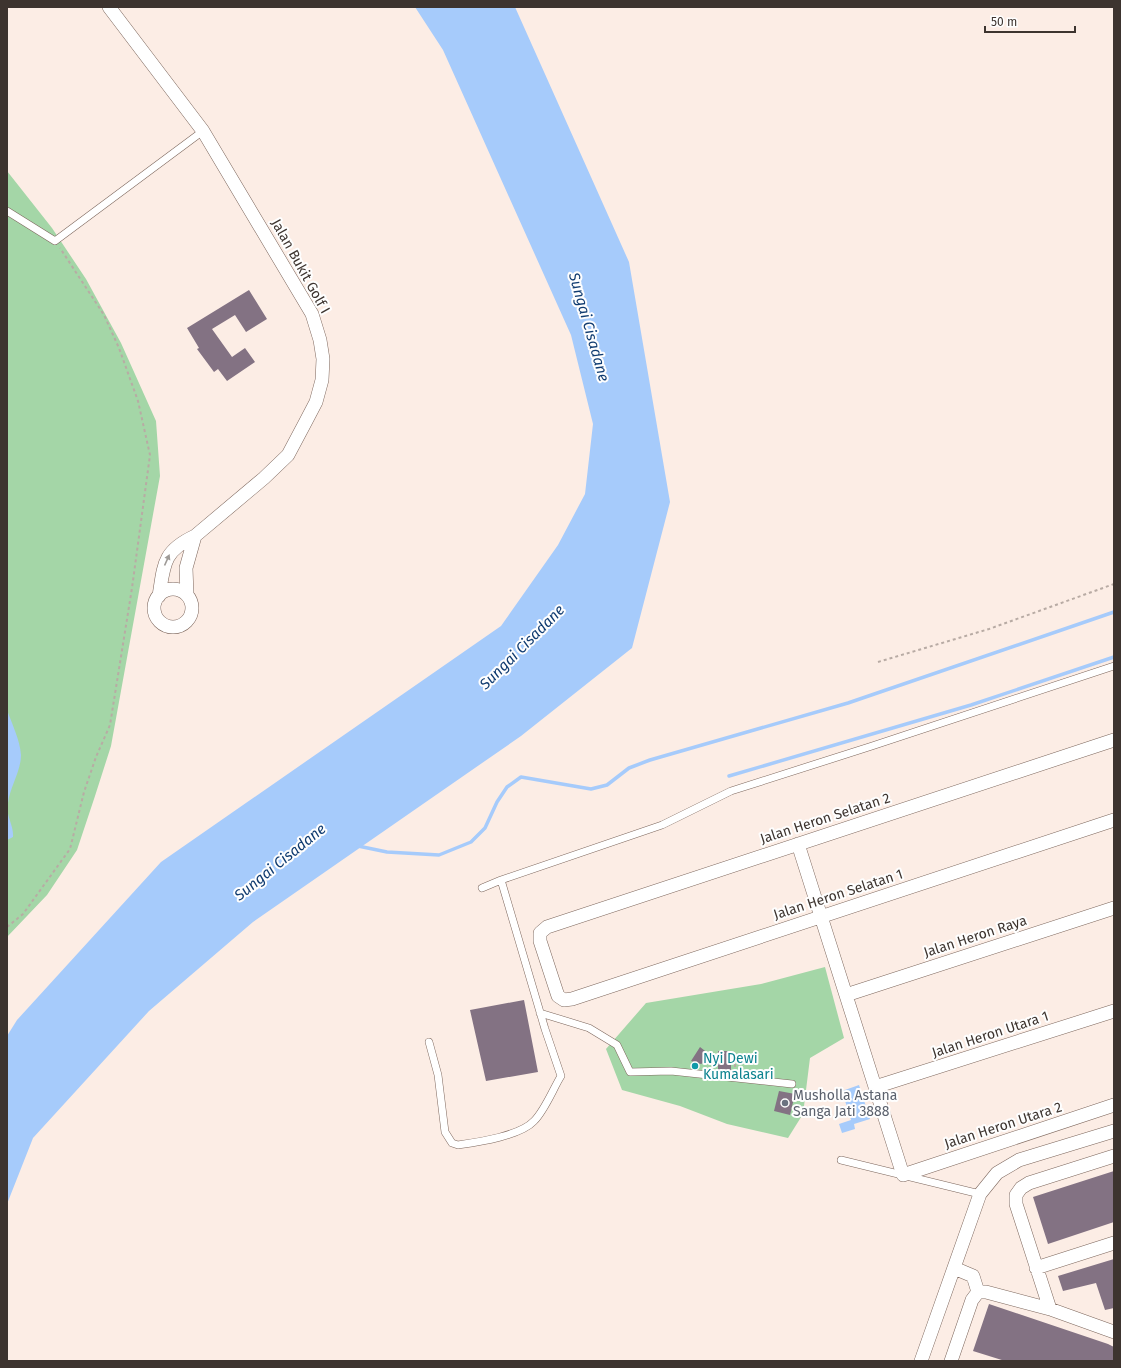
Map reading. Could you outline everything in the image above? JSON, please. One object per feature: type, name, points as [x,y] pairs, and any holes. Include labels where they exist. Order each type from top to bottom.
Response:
[{"type":"street","name":"Jalan Bukit Golf I","points":[[109,7],[203,131],[312,314],[320,340],[323,359],[322,380],[316,402],[288,455],[264,478],[195,536],[170,552],[164,566],[159,596],[154,606],[157,618],[166,626],[172,627],[184,624],[189,619],[192,607],[188,595],[186,568],[195,536]]},
{"type":"street","points":[[159,596],[170,590],[176,589],[188,595]]},
{"type":"street","name":"Jalan Heron Selatan 2","points":[[572,999],[564,1000],[558,996],[540,942],[540,933],[547,928],[1114,740]]},
{"type":"street","name":"Jalan Heron Selatan 1","points":[[572,999],[1114,820]]},
{"type":"street","points":[[798,844],[903,1175]]},
{"type":"street","name":"Jalan Heron Raya","points":[[846,995],[1114,908]]},
{"type":"street","name":"Jalan Heron Utara 1","points":[[875,1087],[1114,1010]]},
{"type":"street","name":"Jalan Heron Utara 2","points":[[903,1175],[1114,1105]]},
{"type":"street","points":[[921,1360],[980,1194],[997,1173],[1019,1160],[1114,1131]]},
{"type":"street","points":[[1050,1309],[1016,1204],[1016,1195],[1021,1188],[1029,1183],[1114,1156]]},
{"type":"street","points":[[1036,1268],[1114,1243]]},
{"type":"street","points":[[954,1268],[973,1276],[978,1292]]},
{"type":"street","points":[[978,1292],[986,1292],[1050,1309],[1112,1330]]},
{"type":"street","points":[[951,1361],[972,1300],[978,1292]]},
{"type":"lane","points":[[7,211],[55,241],[203,131]]},
{"type":"lane","points":[[482,888],[500,880],[675,820],[731,791],[1114,666]]},
{"type":"lane","points":[[429,1042],[438,1075],[445,1132],[452,1143],[458,1145],[514,1133],[526,1128],[536,1118],[561,1076],[540,1013],[500,880]]},
{"type":"lane","points":[[540,1013],[589,1028],[617,1045],[630,1072],[671,1071],[792,1084]]},
{"type":"lane","points":[[841,1160],[980,1194]]},
{"type":"path","points":[[7,927],[23,914],[70,849],[84,792],[96,757],[110,725],[133,580],[150,455],[138,401],[119,348],[104,315],[55,241]]},
{"type":"path","points":[[878,662],[990,629],[1114,584]]},
{"type":"green space","points":[[7,171],[52,228],[86,279],[121,343],[156,421],[160,476],[111,746],[95,796],[77,850],[47,895],[7,937]]},
{"type":"green space","points":[[825,967],[844,1038],[810,1058],[803,1114],[788,1138],[727,1124],[680,1106],[622,1090],[606,1049],[646,1003],[761,984]]},
{"type":"water","name":"Sungai Cisadane","points":[[415,7],[515,7],[629,262],[670,502],[632,648],[521,736],[253,922],[149,1011],[33,1138],[7,1204],[7,1036],[17,1020],[161,862],[501,626],[558,545],[585,494],[593,424],[571,335],[443,50]]},
{"type":"water","points":[[7,710],[17,738],[21,755],[21,761],[7,807]]},
{"type":"water","points":[[7,807],[13,833],[13,837],[7,840]]},
{"type":"water","points":[[859,1085],[870,1119],[854,1124],[855,1129],[842,1133],[839,1124],[851,1120],[842,1091]]},
{"type":"building","points":[[249,290],[267,319],[246,332],[235,315],[212,329],[232,357],[245,348],[255,362],[227,381],[218,369],[214,372],[197,349],[199,348],[187,328]]},
{"type":"building","points":[[524,1000],[538,1072],[486,1081],[470,1010]]},
{"type":"building","points":[[700,1047],[714,1058],[701,1064],[691,1061]]},
{"type":"building","points":[[718,1051],[731,1051],[731,1071],[718,1071]]},
{"type":"building","name":"Musholla Astana Sanga Jati 3888","points":[[779,1091],[795,1094],[790,1115],[774,1111]]},
{"type":"building","points":[[1114,1171],[1114,1222],[1048,1244],[1033,1197]]},
{"type":"building","points":[[1114,1259],[1114,1308],[1105,1310],[1096,1283],[1063,1291],[1058,1276]]},
{"type":"building","points":[[989,1304],[1108,1344],[1114,1347],[1114,1361],[1005,1361],[973,1351]]},
{"type":"waterway","points":[[358,846],[387,852],[439,855],[471,842],[485,828],[497,802],[507,787],[521,777],[591,789],[607,785],[629,768],[650,760],[848,703],[1114,612]]},
{"type":"waterway","points":[[729,776],[971,705],[1114,657]]},
{"type":"place","name":"Nyi Dewi Kumalasari","points":[[695,1066]]},
{"type":"place","name":"Musholla Astana Sanga Jati 3888","points":[[785,1103]]}]
